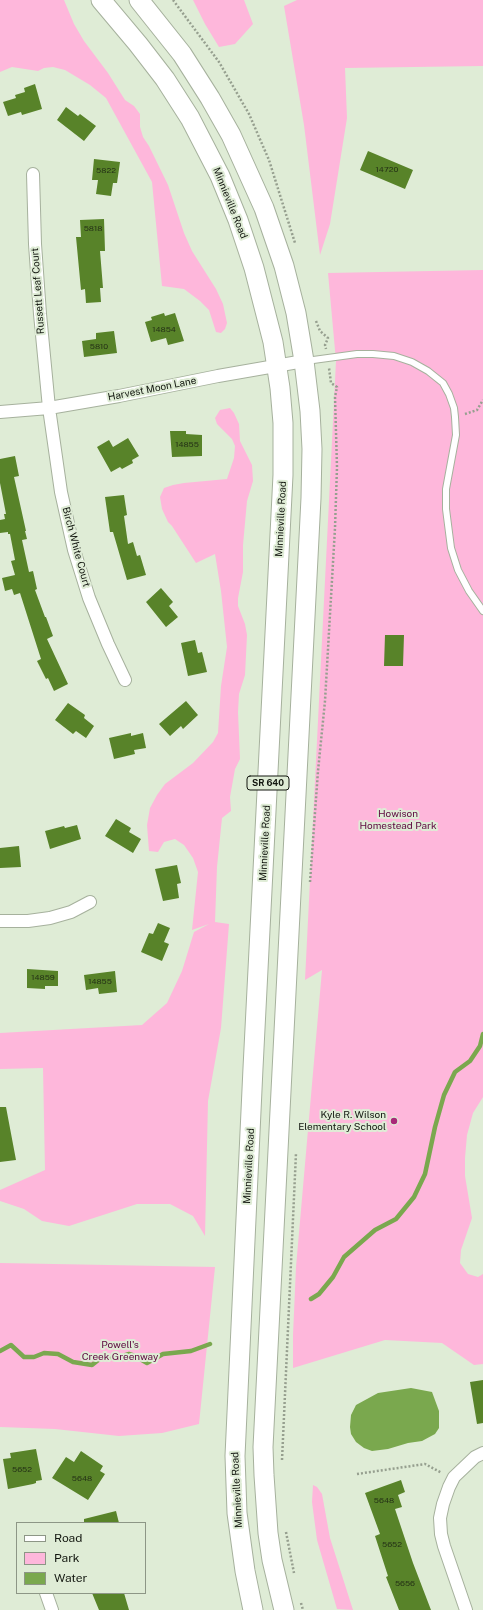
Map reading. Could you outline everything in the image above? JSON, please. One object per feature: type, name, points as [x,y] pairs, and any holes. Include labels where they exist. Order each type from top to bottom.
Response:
[{"type":"main road","name":"Minnieville Road","points":[[101,0],[165,79],[190,118],[216,169],[238,220],[254,268],[273,342],[283,423],[283,481],[235,1456],[237,1513],[245,1571],[253,1610]]},
{"type":"main road","name":"SR 640","points":[[139,0],[188,63],[222,118],[243,159],[264,208],[284,266],[296,313],[304,361],[311,430],[311,498],[263,1447],[268,1533],[272,1560],[284,1610]]},
{"type":"street","name":"Russett Leaf Court","points":[[33,174],[35,244],[49,408]]},
{"type":"street","name":"Harvest Moon Lane","points":[[0,412],[49,408],[304,361]]},
{"type":"street","name":"Birch White Court","points":[[49,408],[61,492],[74,550],[89,598],[125,680]]},
{"type":"street","points":[[0,921],[28,921],[50,918],[71,912],[90,902]]},
{"type":"street","points":[[466,1610],[441,1534],[440,1518],[443,1504],[453,1480],[464,1466],[475,1457],[483,1453]]},
{"type":"street","points":[[46,1594],[52,1610]]},
{"type":"lane","points":[[304,361],[351,355],[373,354],[394,356],[412,362],[428,371],[443,383],[450,394],[455,417],[454,446],[448,470],[446,490],[446,509],[451,548],[458,570],[469,591],[483,611]]},
{"type":"path","points":[[310,882],[325,701],[335,528],[337,467],[335,397],[337,387],[331,383]]},
{"type":"path","points":[[455,417],[477,410],[483,400]]},
{"type":"path","points":[[282,1466],[297,1146]]},
{"type":"path","points":[[357,1474],[425,1464],[453,1480]]},
{"type":"path","points":[[286,1531],[295,1577]]},
{"type":"path","points":[[300,1598],[303,1610]]},
{"type":"green space","points":[[0,0],[64,0],[74,24],[84,41],[108,73],[125,100],[134,106],[140,114],[140,127],[143,137],[168,185],[184,233],[192,251],[216,289],[223,304],[227,323],[225,329],[221,333],[216,332],[209,310],[200,301],[184,289],[162,286],[152,182],[106,98],[90,85],[65,70],[53,67],[44,68],[38,71],[12,67],[0,72]]},
{"type":"green space","points":[[193,0],[244,0],[253,24],[235,44],[219,47]]},
{"type":"green space","points":[[297,0],[483,0],[483,66],[345,68],[347,118],[330,224],[320,255],[304,125],[284,6]]},
{"type":"green space","name":"Howison Homestead Park","points":[[483,270],[483,1097],[473,1113],[467,1135],[465,1176],[472,1218],[461,1250],[460,1263],[468,1274],[478,1277],[483,1274],[483,1364],[474,1365],[442,1343],[385,1340],[293,1368],[296,1267],[322,970],[305,980],[336,361],[328,273]]},
{"type":"green space","points":[[230,408],[239,424],[240,441],[252,465],[253,481],[247,501],[243,545],[243,572],[238,598],[238,606],[245,624],[247,635],[245,675],[239,694],[238,712],[240,759],[235,769],[230,797],[231,811],[222,818],[217,867],[215,922],[229,924],[221,1028],[208,1101],[205,1236],[193,1216],[170,1204],[137,1204],[69,1226],[42,1221],[24,1209],[0,1201],[0,1190],[45,1170],[43,1068],[0,1069],[0,1033],[142,1025],[167,1003],[182,971],[194,932],[209,924],[192,930],[198,872],[193,858],[184,845],[175,839],[164,842],[158,852],[149,851],[147,825],[150,808],[157,795],[165,784],[193,763],[213,742],[218,733],[221,686],[227,647],[221,591],[215,554],[196,563],[168,522],[162,509],[160,497],[164,488],[173,485],[227,479],[234,458],[235,446],[232,439],[217,424],[215,418],[220,410]]},
{"type":"green space","name":"Powell's Creek Greenway","points":[[0,1263],[215,1267],[199,1424],[162,1433],[119,1436],[55,1429],[0,1427]]},
{"type":"green space","points":[[313,1485],[317,1487],[322,1494],[330,1538],[353,1610],[337,1609],[317,1540],[312,1502]]},
{"type":"water","points":[[411,1388],[432,1392],[439,1411],[439,1428],[435,1434],[422,1441],[372,1451],[364,1448],[356,1442],[351,1434],[350,1427],[351,1415],[356,1405],[378,1393]]},
{"type":"building","points":[[35,84],[42,109],[22,115],[21,112],[8,116],[3,102],[16,98],[15,95],[25,92],[24,88]]},
{"type":"building","points":[[66,107],[78,116],[80,114],[96,126],[84,141],[57,120]]},
{"type":"building","points":[[368,151],[413,170],[405,189],[360,170]]},
{"type":"building","points":[[94,159],[120,162],[117,183],[113,183],[111,196],[96,194],[98,180],[92,180]]},
{"type":"building","points":[[104,219],[105,251],[100,251],[103,288],[100,288],[101,302],[86,303],[85,289],[81,290],[76,237],[81,237],[80,220]]},
{"type":"building","points":[[164,313],[165,316],[175,313],[184,341],[168,345],[166,338],[151,342],[145,322],[152,320],[151,317]]},
{"type":"building","points":[[114,331],[117,353],[84,357],[82,341],[96,339],[96,333]]},
{"type":"building","points":[[170,431],[186,431],[186,434],[202,435],[202,456],[172,457]]},
{"type":"building","points":[[128,438],[139,456],[132,460],[133,463],[122,469],[120,467],[111,472],[97,447],[109,440],[113,447]]},
{"type":"building","points":[[15,456],[19,476],[14,477],[26,531],[27,539],[22,540],[29,572],[33,571],[37,589],[35,590],[53,636],[47,639],[68,684],[54,691],[37,661],[41,659],[20,593],[14,595],[12,589],[5,591],[2,578],[15,575],[11,561],[15,560],[10,534],[8,534],[8,532],[0,533],[0,520],[5,519],[4,514],[6,514],[0,483],[0,459]]},
{"type":"building","points":[[124,495],[127,515],[124,516],[128,544],[133,542],[137,556],[140,555],[146,575],[127,580],[113,532],[110,532],[105,497]]},
{"type":"building","points":[[161,588],[173,602],[169,606],[178,617],[166,627],[146,602]]},
{"type":"building","points":[[385,635],[404,635],[403,666],[384,666]]},
{"type":"building","points":[[195,640],[198,653],[202,652],[207,672],[188,676],[181,643]]},
{"type":"building","points":[[186,701],[198,715],[183,729],[181,726],[170,736],[159,724]]},
{"type":"building","points":[[68,703],[85,715],[84,718],[94,726],[86,738],[76,731],[73,734],[55,720]]},
{"type":"building","points":[[131,733],[131,736],[143,733],[146,748],[134,750],[135,754],[114,759],[109,738]]},
{"type":"building","points":[[116,819],[131,828],[129,832],[141,839],[133,853],[105,836]]},
{"type":"building","points":[[77,825],[81,839],[50,849],[45,831],[64,826],[65,828]]},
{"type":"building","points":[[19,846],[21,867],[0,868],[0,848]]},
{"type":"building","points":[[177,865],[181,883],[177,884],[179,898],[163,901],[155,869]]},
{"type":"building","points":[[158,923],[170,928],[164,942],[169,944],[162,961],[141,952],[149,933],[153,934]]},
{"type":"building","points":[[27,969],[58,971],[58,986],[45,986],[45,989],[27,988]]},
{"type":"building","points":[[115,971],[117,992],[99,994],[98,988],[86,990],[84,975]]},
{"type":"building","points":[[0,1107],[6,1107],[16,1160],[0,1162]]},
{"type":"building","points":[[483,1380],[483,1423],[477,1424],[470,1382]]},
{"type":"building","points":[[36,1449],[42,1480],[36,1481],[36,1483],[33,1484],[8,1489],[3,1459],[11,1458],[10,1453]]},
{"type":"building","points":[[81,1451],[103,1466],[100,1471],[105,1474],[88,1500],[52,1478],[66,1457],[74,1462]]},
{"type":"building","points":[[401,1480],[405,1492],[398,1495],[402,1507],[395,1509],[431,1610],[399,1610],[386,1577],[388,1576],[375,1536],[380,1534],[365,1493]]},
{"type":"building","points":[[116,1511],[119,1522],[84,1522],[84,1519]]},
{"type":"building","points":[[92,1594],[124,1594],[129,1610],[99,1610]]},
{"type":"waterway","points":[[311,1299],[319,1294],[333,1277],[344,1257],[375,1230],[396,1219],[414,1197],[425,1174],[435,1127],[444,1095],[455,1072],[470,1061],[480,1046],[483,1034]]},
{"type":"waterway","points":[[0,1351],[11,1345],[24,1357],[34,1357],[44,1353],[58,1354],[73,1362],[92,1365],[102,1357],[117,1358],[129,1354],[147,1363],[163,1354],[191,1351],[210,1344]]},
{"type":"place","name":"Kyle R. Wilson Elementary School","points":[[394,1121]]}]
